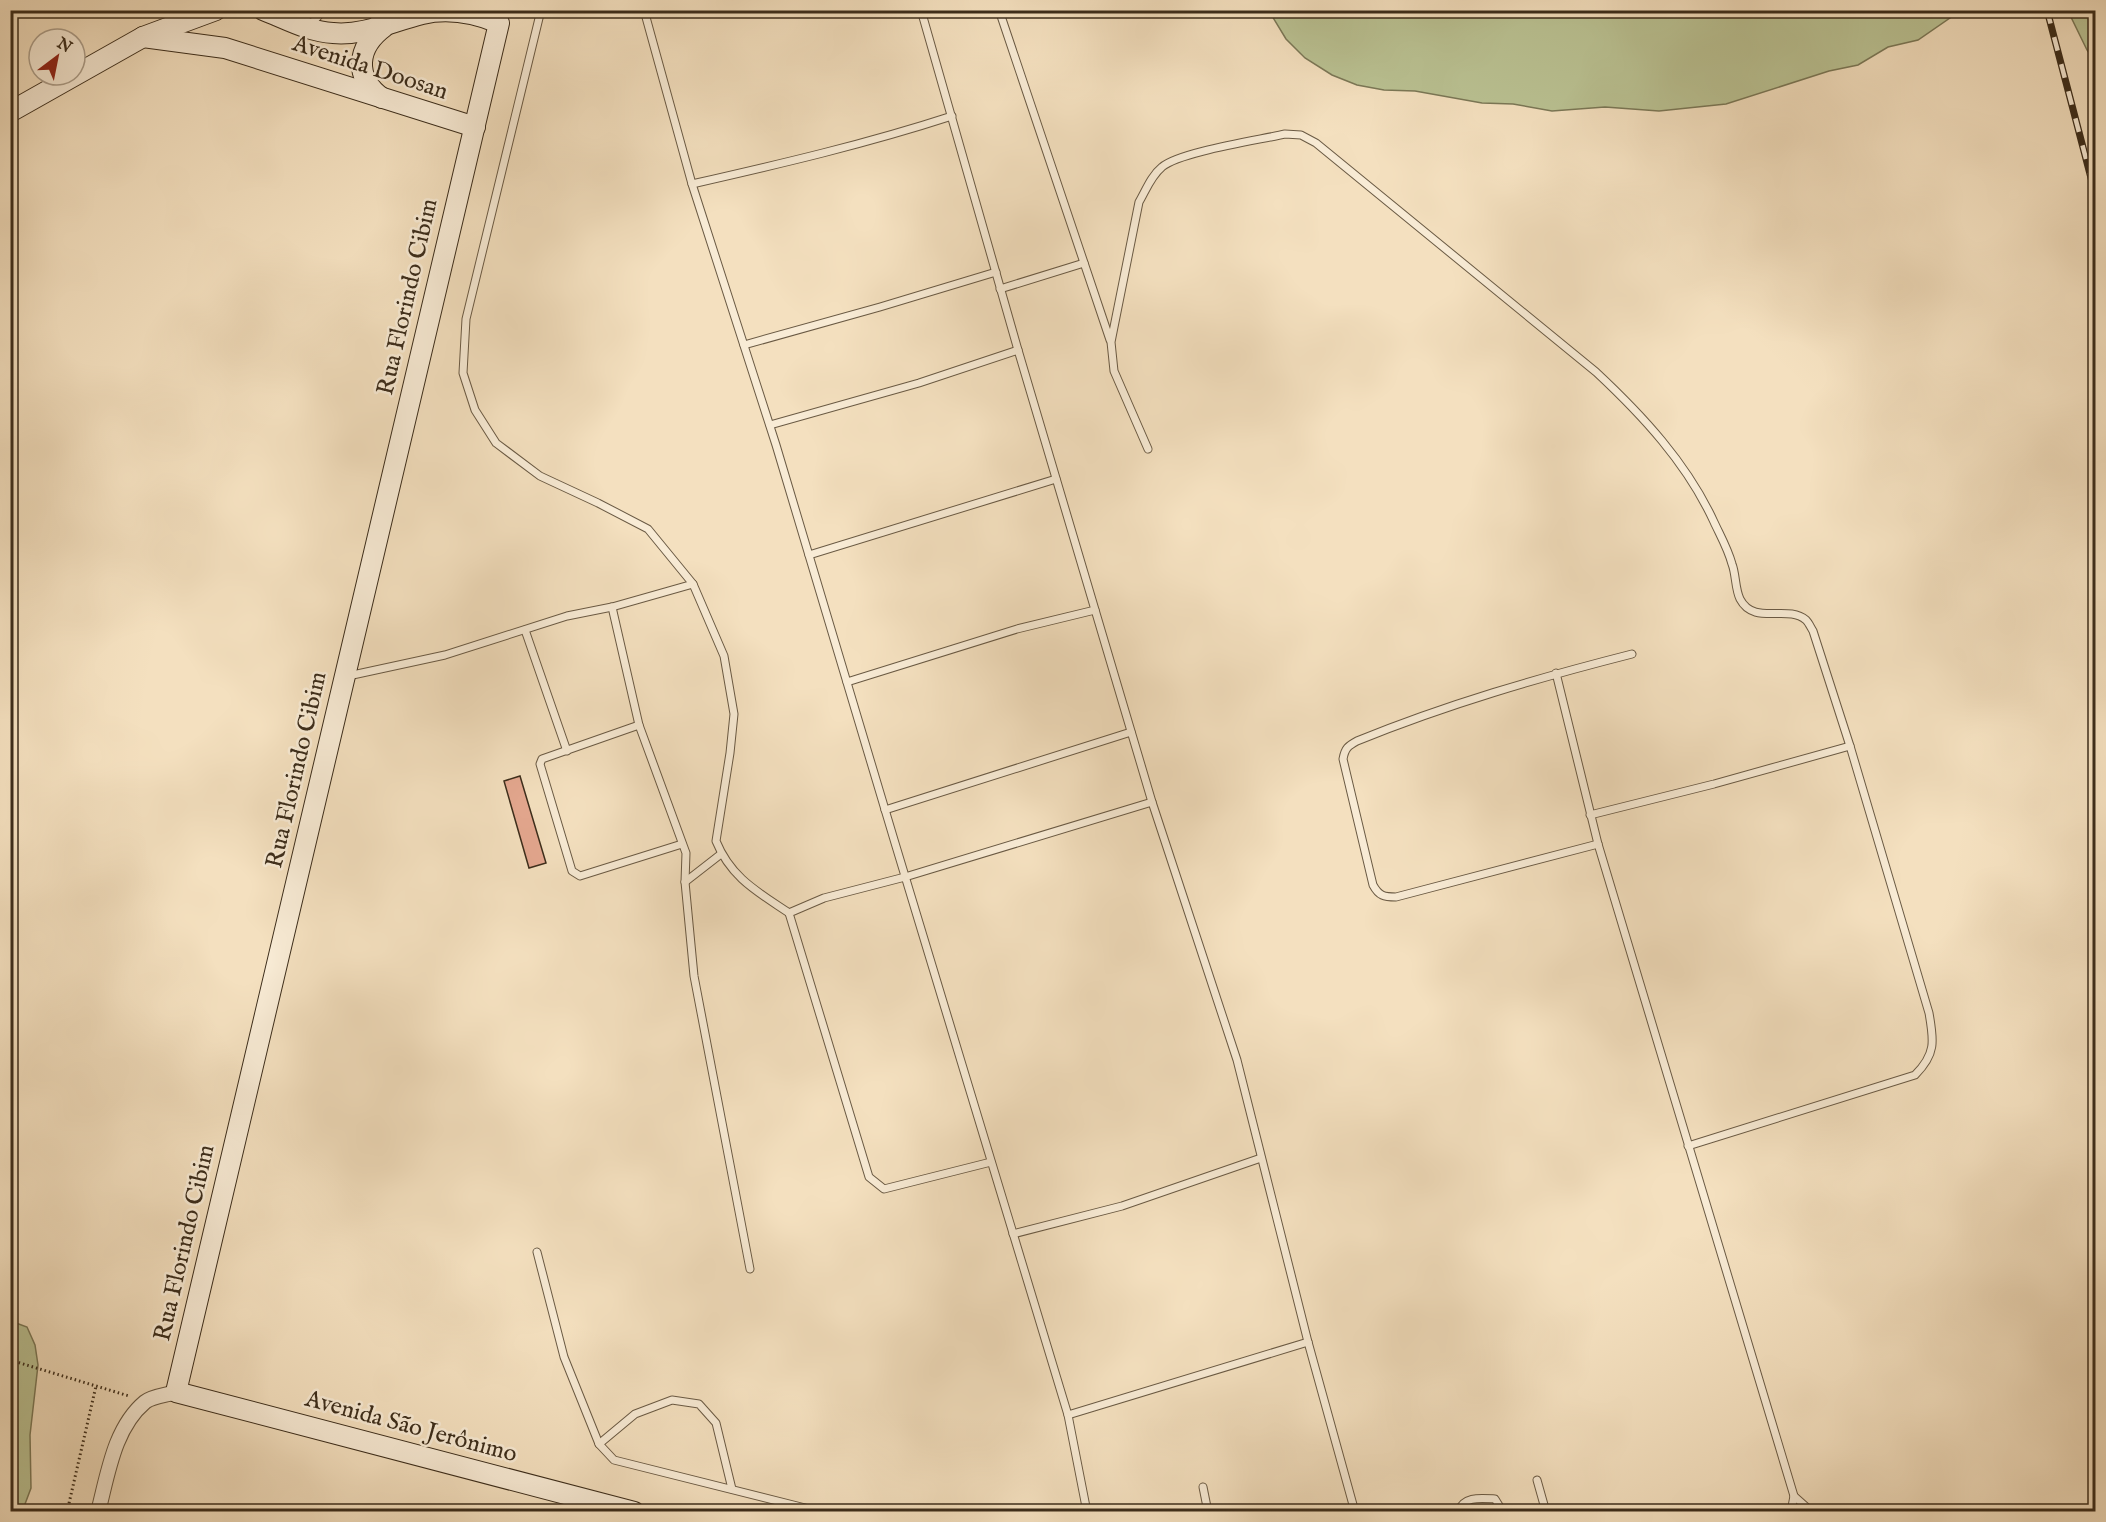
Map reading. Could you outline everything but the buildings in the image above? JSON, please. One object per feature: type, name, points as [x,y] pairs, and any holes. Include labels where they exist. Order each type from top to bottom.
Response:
[{"type":"street","points":[[10,112],[143,37],[216,10]]},
{"type":"street","points":[[221,10],[213,21],[212,32],[225,48]]},
{"type":"street","name":"Avenida Doosan","points":[[263,10],[308,27],[332,33],[384,27],[421,12],[447,11],[500,17]]},
{"type":"street","name":"Rua Florindo Cibim","points":[[176,1392],[500,17]]},
{"type":"street","points":[[384,27],[372,36],[364,48],[362,63],[364,78],[373,91],[385,100]]},
{"type":"street","name":"Avenida Doosan","points":[[143,37],[225,48],[475,128]]},
{"type":"street","points":[[98,1512],[114,1448],[129,1422],[146,1401],[176,1392]]},
{"type":"street","name":"Avenida São Jerônimo","points":[[176,1392],[634,1512]]},
{"type":"lane","points":[[308,27],[324,10]]},
{"type":"lane","points":[[369,10],[384,27]]},
{"type":"lane","points":[[541,10],[466,319],[463,373],[475,410],[496,443],[540,476],[648,529],[693,584],[724,656],[734,714],[716,841],[721,854],[745,884],[789,913],[869,1177],[884,1189],[991,1162]]},
{"type":"lane","points":[[644,10],[692,184],[770,424],[1068,1415],[1087,1512]]},
{"type":"lane","points":[[921,10],[1000,289],[1152,802],[1237,1060],[1308,1342],[1355,1512]]},
{"type":"lane","points":[[999,10],[1111,342],[1114,371],[1148,449]]},
{"type":"lane","points":[[692,184],[878,140],[952,116]]},
{"type":"lane","points":[[1111,342],[1139,202],[1149,183],[1161,168],[1178,157],[1285,134],[1301,135],[1316,143],[1596,372],[1635,409],[1690,479],[1713,520],[1732,563],[1739,598],[1751,611],[1766,615],[1797,615],[1807,621],[1813,631],[1850,746],[1929,1013],[1933,1049],[1926,1064],[1915,1075],[1688,1146]]},
{"type":"lane","points":[[1000,289],[1084,263]]},
{"type":"lane","points":[[744,345],[996,272]]},
{"type":"lane","points":[[770,424],[919,383],[1018,350]]},
{"type":"lane","points":[[809,555],[1056,479]]},
{"type":"lane","points":[[345,677],[445,655],[567,616],[612,607],[693,584]]},
{"type":"lane","points":[[612,607],[639,725],[686,853],[685,882],[694,976],[750,1269]]},
{"type":"lane","points":[[847,682],[1017,629],[1095,610]]},
{"type":"lane","points":[[525,630],[567,751]]},
{"type":"lane","points":[[1598,844],[1396,897],[1383,897],[1373,885],[1343,759],[1344,751],[1347,746],[1453,705],[1556,673],[1632,654]]},
{"type":"lane","points":[[1556,673],[1598,844],[1794,1496],[1791,1512]]},
{"type":"lane","points":[[639,725],[544,757],[540,764],[572,871],[580,876],[682,844]]},
{"type":"lane","points":[[885,810],[1131,732]]},
{"type":"lane","points":[[1590,815],[1714,784],[1850,746]]},
{"type":"lane","points":[[789,913],[824,898],[1152,802]]},
{"type":"lane","points":[[685,882],[721,854]]},
{"type":"lane","points":[[1013,1234],[1122,1206],[1261,1158]]},
{"type":"lane","points":[[537,1252],[564,1357],[599,1444],[614,1460],[821,1512]]},
{"type":"lane","points":[[1068,1415],[1308,1342]]},
{"type":"lane","points":[[599,1444],[635,1414],[672,1400],[699,1404],[716,1423],[732,1489]]},
{"type":"lane","points":[[1537,1480],[1546,1512]]},
{"type":"lane","points":[[1203,1487],[1208,1512]]},
{"type":"lane","points":[[1794,1496],[1812,1512]]},
{"type":"lane","points":[[1458,1512],[1462,1503],[1470,1499],[1495,1499],[1503,1512]]},
{"type":"path","points":[[10,1360],[146,1401]]},
{"type":"path","points":[[67,1512],[96,1386]]},
{"type":"green space","points":[[1269,11],[1960,11],[1918,40],[1888,47],[1858,65],[1829,71],[1726,104],[1659,111],[1605,107],[1552,111],[1357,85],[1332,75],[1305,58],[1286,39]]},
{"type":"green space","points":[[2068,11],[2095,11],[2095,62],[2087,50]]},
{"type":"green space","points":[[16,1323],[27,1327],[35,1345],[38,1365],[30,1435],[31,1488],[22,1512],[10,1511],[10,1324]]},
{"type":"railway","points":[[2047,10],[2096,197]]}]
